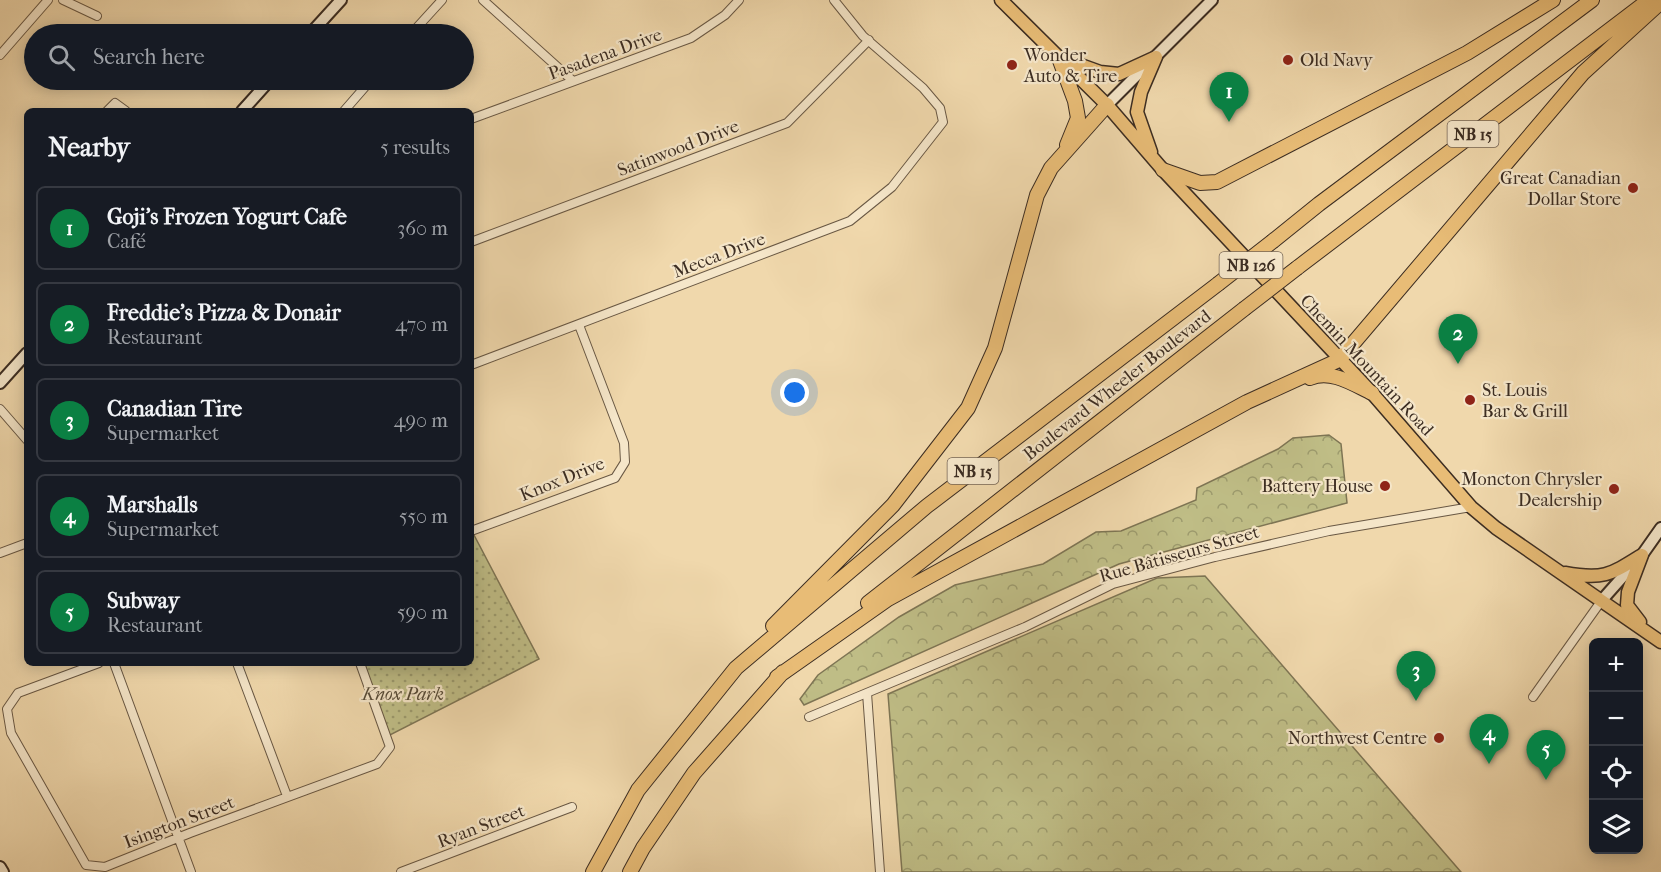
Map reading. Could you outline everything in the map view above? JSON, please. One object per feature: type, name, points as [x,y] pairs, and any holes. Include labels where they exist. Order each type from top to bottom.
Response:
[{"type":"highway","points":[[1159,166],[1200,183],[1217,182],[1467,53],[1553,0]]},
{"type":"highway","name":"Boulevard Wheeler Boulevard","points":[[593,872],[638,790],[736,668],[927,506],[1319,204],[1592,0]]},
{"type":"highway","name":"Boulevard Wheeler Boulevard","points":[[630,872],[643,848],[694,773],[777,677],[808,649],[1244,309],[1649,0]]},
{"type":"highway","points":[[777,677],[888,599],[1247,402],[1339,360],[1583,73],[1661,2]]},
{"type":"highway","points":[[1059,58],[1075,101],[1078,118],[1063,155]]},
{"type":"highway","points":[[736,668],[893,505],[969,408],[996,348],[1037,195],[1051,168],[1107,105]]},
{"type":"highway","points":[[1223,417],[1316,375],[1341,378],[1372,393]]},
{"type":"main road","name":"Chemin Mountain Road","points":[[1001,0],[1107,105],[1159,166],[1372,393],[1471,507],[1496,528],[1661,642]]},
{"type":"main road","points":[[1059,58],[1100,72],[1119,74],[1156,57]]},
{"type":"main road","points":[[1156,57],[1141,93],[1137,112],[1159,166]]},
{"type":"main road","points":[[1559,571],[1586,577],[1603,576],[1615,572],[1642,555]]},
{"type":"main road","points":[[1642,555],[1628,592],[1627,605],[1648,633]]},
{"type":"street","points":[[27,24],[48,0]]},
{"type":"street","points":[[63,0],[97,16]]},
{"type":"street","points":[[319,24],[341,0]]},
{"type":"street","points":[[420,24],[442,0]]},
{"type":"street","points":[[483,0],[573,81]]},
{"type":"street","name":"Pasadena Drive","points":[[474,119],[691,38],[725,15],[739,0]]},
{"type":"street","points":[[834,0],[863,36],[869,40]]},
{"type":"street","points":[[1107,105],[1212,0]]},
{"type":"street","points":[[0,55],[24,28]]},
{"type":"street","name":"Mecca Drive","points":[[474,364],[850,221],[892,187],[944,122],[940,108],[923,88],[869,40]]},
{"type":"street","name":"Satinwood Drive","points":[[474,241],[787,123],[869,40]]},
{"type":"street","points":[[245,108],[261,90]]},
{"type":"street","points":[[347,108],[362,90]]},
{"type":"street","points":[[110,108],[115,103],[122,108]]},
{"type":"street","name":"Knox Drive","points":[[474,530],[615,478],[625,462],[624,443],[579,325]]},
{"type":"street","points":[[0,383],[24,356]]},
{"type":"street","points":[[0,409],[24,437]]},
{"type":"street","name":"Rue Bâtisseurs Street","points":[[809,717],[1025,627],[1113,585],[1215,557],[1329,531],[1471,507]]},
{"type":"street","points":[[1533,697],[1602,600],[1642,555],[1661,528]]},
{"type":"street","points":[[0,553],[24,544]]},
{"type":"street","name":"Isington Street","points":[[91,666],[18,693],[7,709],[11,733],[86,865],[105,867],[287,796],[377,764],[390,747],[361,666]]},
{"type":"street","points":[[115,666],[191,872]]},
{"type":"street","points":[[238,666],[287,796]]},
{"type":"street","points":[[867,693],[880,872]]},
{"type":"street","name":"Ryan Street","points":[[401,872],[572,807]]},
{"type":"street","points":[[0,867],[3,872]]},
{"type":"green space","points":[[1329,435],[1341,444],[1347,503],[1119,564],[804,705],[800,699],[818,675],[899,617],[955,585],[1043,564],[1096,532],[1121,531],[1196,500],[1197,488],[1278,449],[1293,438]]},
{"type":"green space","name":"Knox Park","points":[[474,535],[539,659],[386,737],[361,666],[474,666]]},
{"type":"green space","points":[[1205,576],[1461,872],[902,872],[888,694],[1157,578]]},
{"type":"place","name":"Old Navy","points":[[1288,60]]},
{"type":"place","name":"Wonder Auto & Tire","points":[[1012,65]]},
{"type":"place","name":"Goji's Frozen Yogurt Cafe","points":[[1229,122]]},
{"type":"place","name":"Great Canadian Dollar Store","points":[[1633,188]]},
{"type":"place","name":"Freddie's Pizza & Donair","points":[[1458,364]]},
{"type":"place","name":"St. Louis Bar & Grill","points":[[1470,400]]},
{"type":"place","name":"Battery House","points":[[1385,486]]},
{"type":"place","name":"Moncton Chrysler Dealership","points":[[1614,489]]},
{"type":"place","name":"Canadian Tire","points":[[1416,701]]},
{"type":"place","name":"Northwest Centre","points":[[1439,738]]},
{"type":"place","name":"Marshalls","points":[[1489,764]]},
{"type":"place","name":"Subway","points":[[1546,780]]}]
